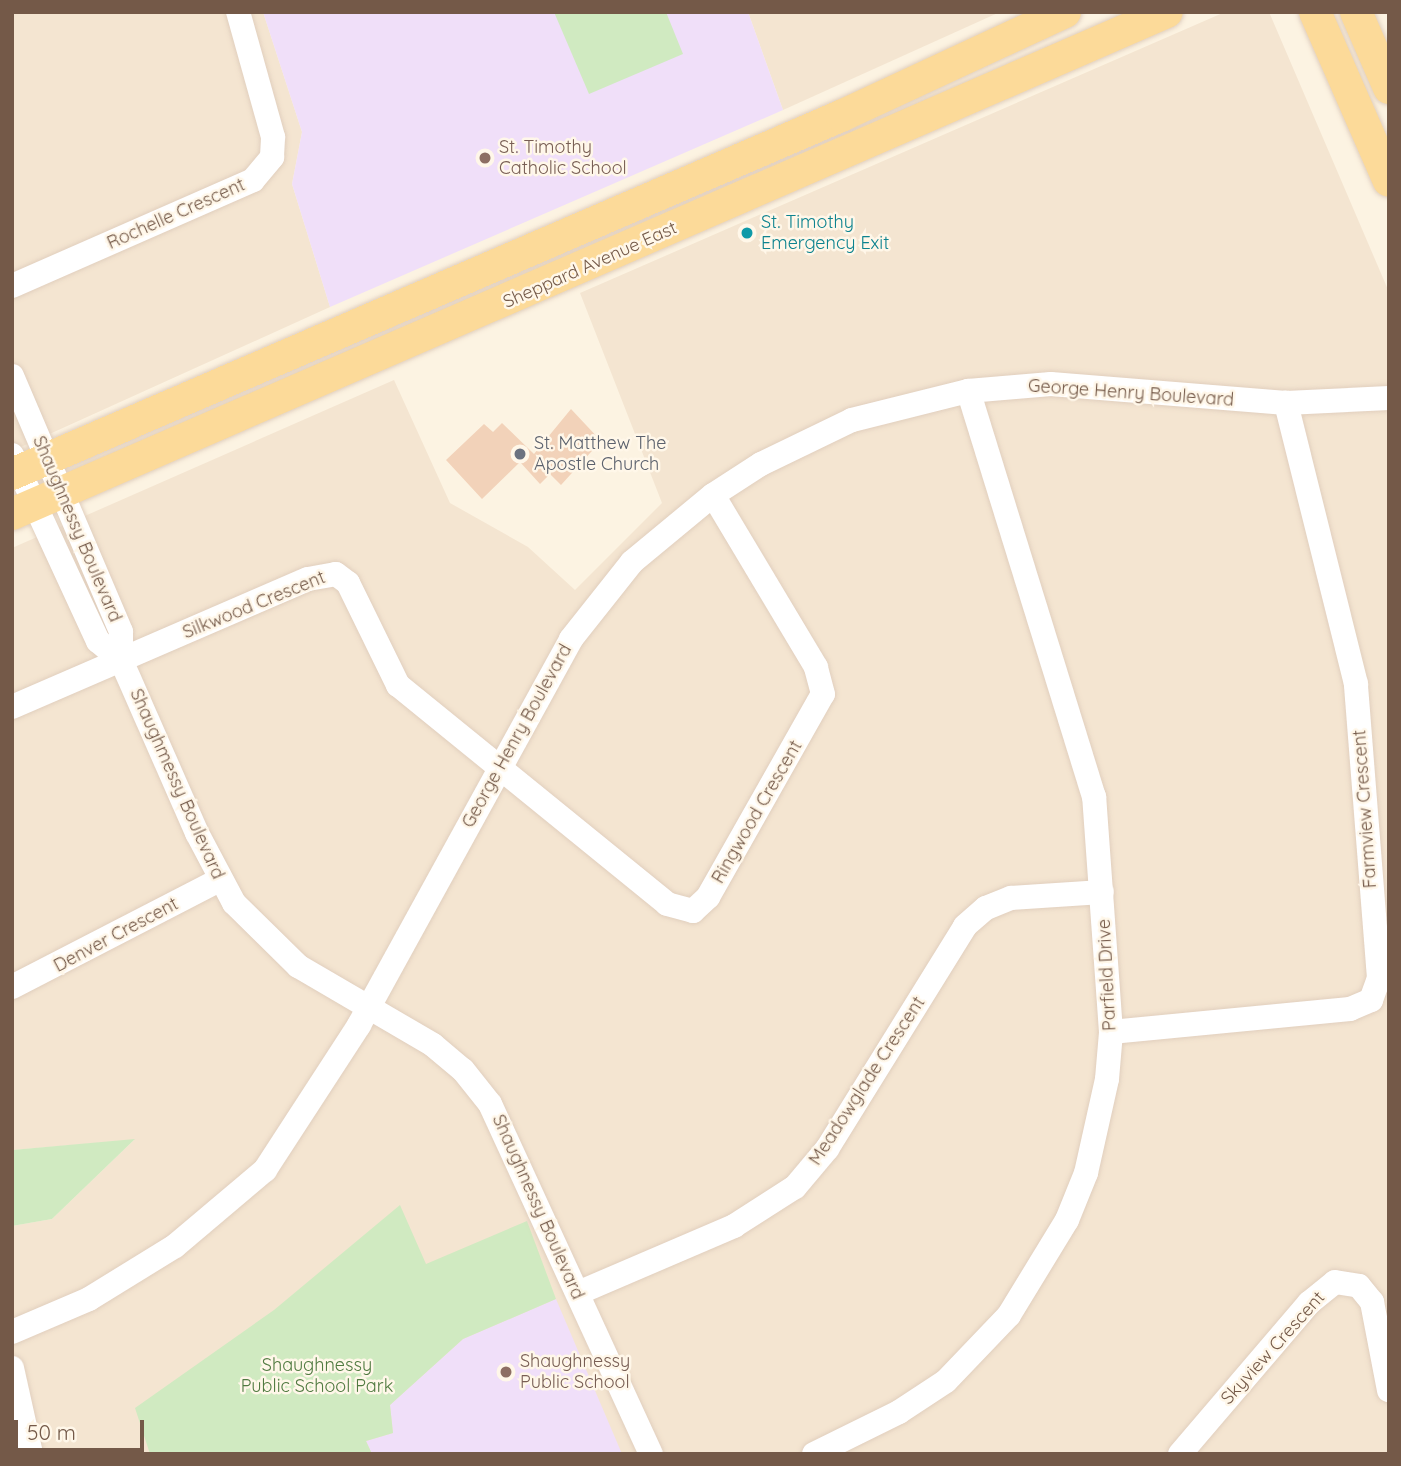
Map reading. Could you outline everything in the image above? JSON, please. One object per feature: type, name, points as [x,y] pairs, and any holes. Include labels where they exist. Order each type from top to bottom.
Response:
[{"type":"main road","name":"Sheppard Avenue East","points":[[23,465],[841,116],[1065,12]]},
{"type":"main road","name":"Sheppard Avenue East","points":[[36,504],[1167,12]]},
{"type":"main road","points":[[1315,12],[1389,181]]},
{"type":"main road","points":[[1356,12],[1389,88]]},
{"type":"street","name":"Rochelle Crescent","points":[[12,286],[253,180],[272,157],[273,137],[238,12]]},
{"type":"street","name":"Shaughnessy Boulevard","points":[[12,376],[23,465],[36,504],[98,641],[121,660]]},
{"type":"street","name":"George Henry Boulevard","points":[[12,1332],[89,1299],[175,1246],[265,1170],[317,1097],[540,690],[607,590],[713,495],[771,458],[852,420],[968,391],[1051,384],[1286,403],[1389,398]]},
{"type":"street","name":"Parfield Drive","points":[[814,1454],[899,1412],[946,1381],[1009,1315],[1060,1232],[1086,1173],[1099,1125],[1111,1032],[1094,797],[968,391]]},
{"type":"street","name":"Farmview Crescent","points":[[1111,1032],[1350,1009],[1371,1000],[1379,978],[1356,684],[1286,403]]},
{"type":"street","name":"Ringwood Crescent","points":[[499,766],[667,904],[693,911],[708,897],[823,694],[816,667],[713,495]]},
{"type":"street","name":"Silkwood Crescent","points":[[12,707],[308,579],[336,574],[348,583],[398,685],[499,766]]},
{"type":"street","name":"Shaughmessy Boulevard","points":[[121,660],[219,880],[254,927],[298,966],[368,1007]]},
{"type":"street","name":"Denver Crescent","points":[[12,987],[219,880]]},
{"type":"street","name":"Meadowglade Crescent","points":[[578,1293],[734,1226],[795,1187],[834,1139],[965,926],[986,908],[1011,898],[1102,891]]},
{"type":"street","name":"Shaughnessy Boulevard","points":[[368,1007],[433,1045],[463,1070],[491,1104],[651,1454]]},
{"type":"street","name":"Skyview Crescent","points":[[1180,1454],[1309,1303],[1335,1282],[1359,1286],[1372,1302],[1389,1390]]},
{"type":"street","points":[[12,1368],[31,1454]]},
{"type":"shaded area","points":[[12,12],[263,12],[302,132],[292,184],[330,307],[12,451]]},
{"type":"shaded area","name":"St. Timothy Catholic School","points":[[263,12],[748,12],[783,110],[330,307],[292,184],[302,132]]},
{"type":"shaded area","points":[[748,12],[1000,12],[783,110]]},
{"type":"shaded area","points":[[1225,12],[1269,12],[1389,292],[1389,1454],[12,1454],[12,1226],[52,1219],[134,1140],[12,1150],[12,548],[394,380],[450,503],[528,547],[575,590],[662,503],[580,293]]},
{"type":"shaded area","name":"Shaughnessy Public School","points":[[556,1299],[622,1454],[372,1454],[366,1441],[393,1433],[390,1405],[463,1339]]},
{"type":"green space","points":[[554,12],[666,12],[683,54],[589,94]]},
{"type":"green space","points":[[135,1139],[52,1219],[12,1226],[12,1150]]},
{"type":"green space","name":"Shaughnessy Public School Park","points":[[400,1205],[426,1264],[527,1221],[556,1299],[463,1339],[390,1405],[393,1433],[366,1441],[372,1454],[150,1454],[135,1408],[274,1310]]},
{"type":"building","name":"St. Matthew The Apostle Church","points":[[571,409],[601,441],[561,485],[550,474],[540,484],[520,462],[482,499],[446,460],[484,424],[493,432],[502,423],[534,454]]},
{"type":"place","name":"St. Timothy Catholic School","points":[[485,158]]},
{"type":"place","name":"St. Timothy Emergency Exit","points":[[747,233]]},
{"type":"place","name":"St. Matthew The Apostle Church","points":[[520,454]]},
{"type":"place","name":"Shaughnessy Public School","points":[[506,1372]]}]
